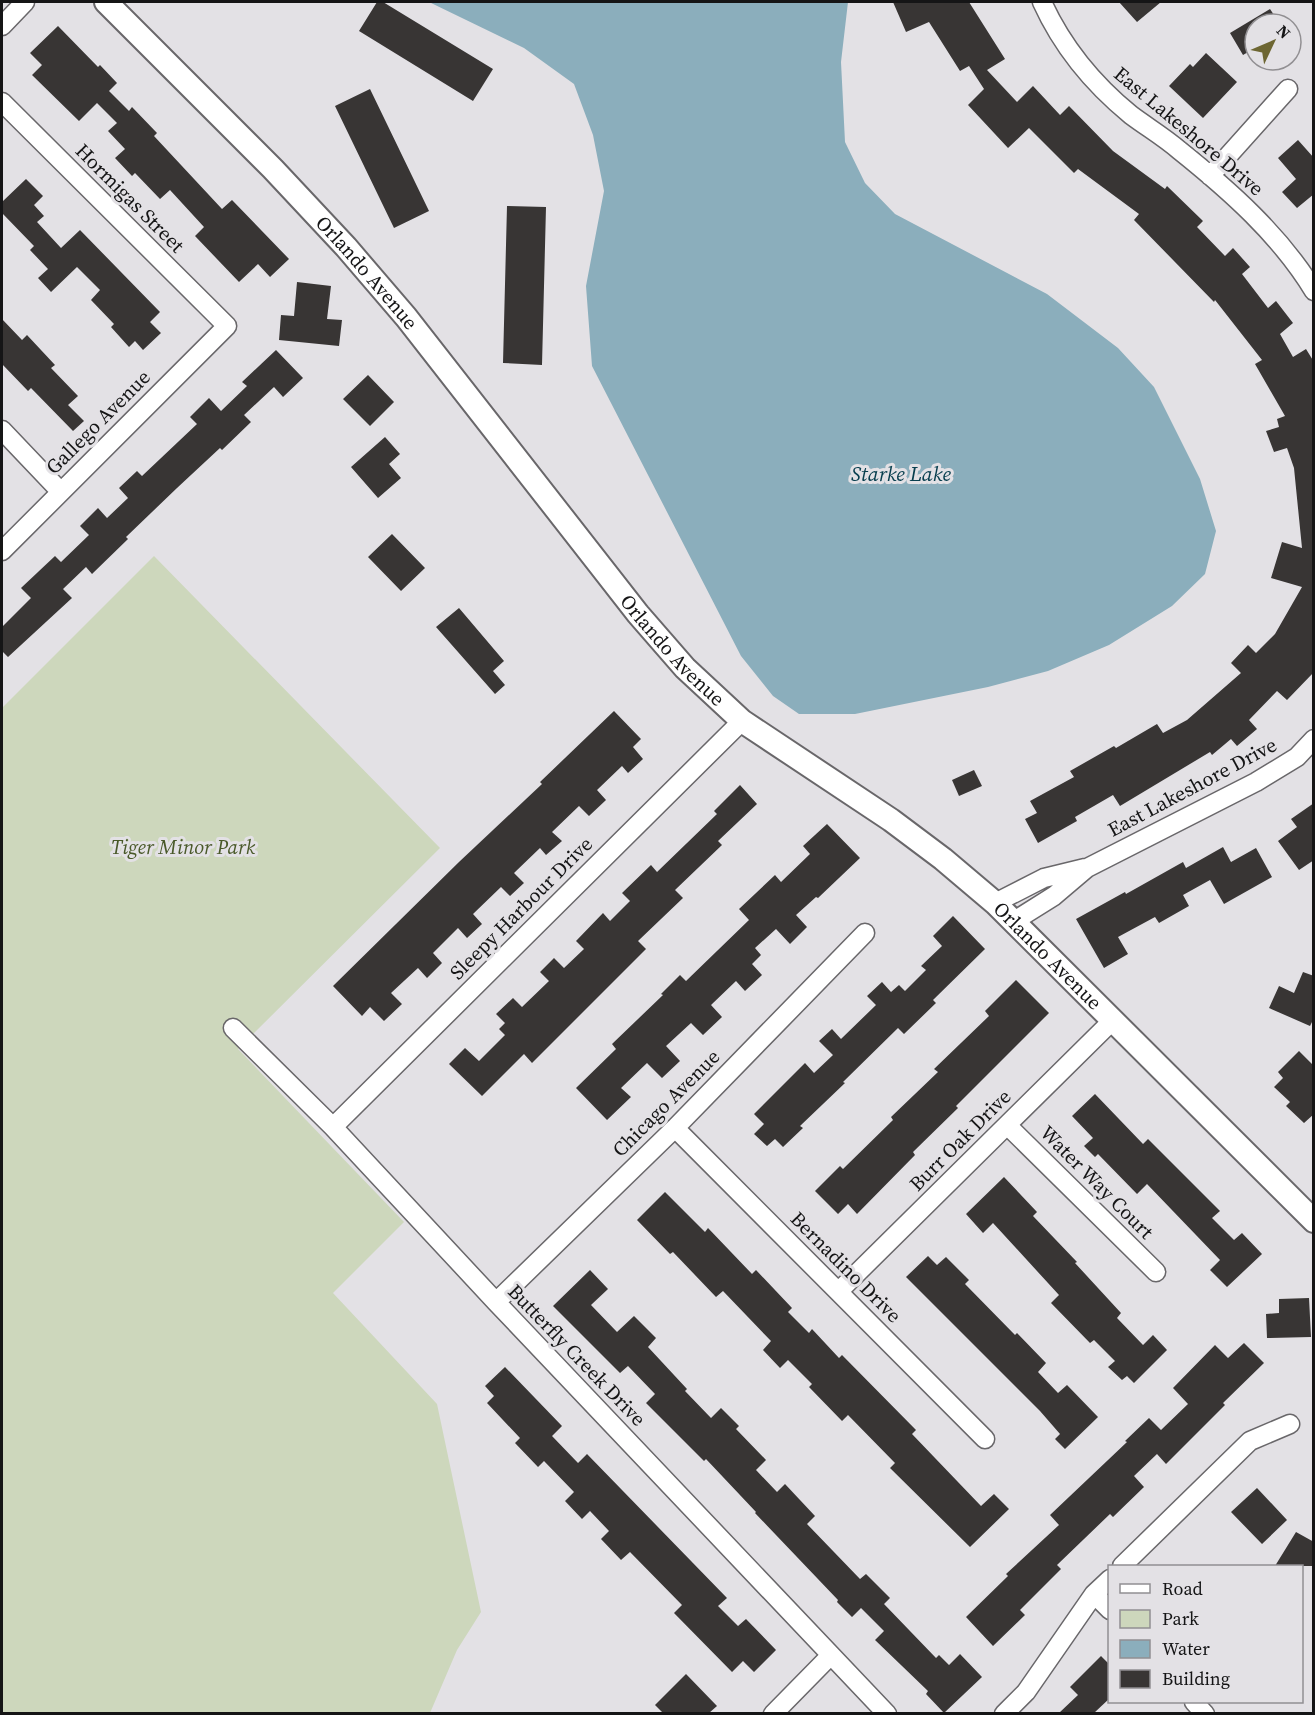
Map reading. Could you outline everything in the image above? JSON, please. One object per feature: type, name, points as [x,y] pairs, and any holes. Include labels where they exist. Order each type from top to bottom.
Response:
[{"type":"street","points":[[2,26],[26,2]]},
{"type":"street","name":"Orlando Avenue","points":[[106,2],[346,247],[406,317],[638,614],[685,668],[742,721],[891,820],[943,859],[995,903],[1314,1221]]},
{"type":"street","name":"East Lakeshore Drive","points":[[1042,2],[1052,24],[1090,77],[1131,114],[1178,148],[1259,221],[1282,247],[1314,291]]},
{"type":"street","points":[[1210,176],[1288,89]]},
{"type":"street","name":"Hormigas Street","points":[[2,102],[227,326]]},
{"type":"street","name":"Gallego Avenue","points":[[2,551],[227,326]]},
{"type":"street","points":[[2,430],[60,491]]},
{"type":"street","name":"Sleepy Harbour Drive","points":[[333,1127],[742,721]]},
{"type":"street","name":"East Lakeshore Drive","points":[[995,903],[1044,878],[1086,868],[1256,782],[1297,758],[1314,739]]},
{"type":"street","name":"East Lakeshore Drive","points":[[1014,921],[1054,896],[1086,868]]},
{"type":"street","name":"Chicago Avenue","points":[[496,1302],[675,1128],[865,933]]},
{"type":"street","name":"Burr Oak Drive","points":[[839,1291],[1112,1021]]},
{"type":"street","name":"Butterfly Creek Drive","points":[[232,1028],[333,1127],[887,1713]]},
{"type":"street","name":"Water Way Court","points":[[1007,1125],[1156,1272]]},
{"type":"street","name":"Bernadino Drive","points":[[675,1128],[985,1439]]},
{"type":"street","points":[[1123,1565],[1250,1441],[1290,1424]]},
{"type":"street","points":[[1004,1713],[1026,1692],[1094,1594],[1108,1581]]},
{"type":"street","points":[[1094,1594],[1108,1608]]},
{"type":"street","points":[[772,1713],[831,1654]]},
{"type":"green space","name":"Tiger Minor Park","points":[[154,556],[440,848],[238,1049],[404,1222],[333,1293],[437,1404],[481,1612],[457,1650],[430,1713],[2,1714],[2,708]]},
{"type":"water","name":"Starke Lake","points":[[429,2],[848,2],[841,62],[845,142],[865,183],[895,214],[1047,294],[1118,348],[1154,387],[1200,479],[1216,531],[1205,574],[1172,606],[1109,645],[1048,671],[988,687],[855,714],[799,714],[773,696],[741,656],[592,366],[586,286],[604,191],[593,135],[574,84],[524,48]]},
{"type":"building","points":[[377,2],[383,2],[493,69],[473,101],[359,31]]},
{"type":"building","points":[[893,2],[969,2],[1005,59],[987,70],[1017,102],[1033,86],[1060,115],[1069,106],[1113,151],[1165,189],[1167,186],[1203,221],[1197,227],[1225,256],[1233,248],[1250,267],[1242,274],[1268,308],[1276,301],[1293,323],[1280,334],[1293,357],[1306,349],[1314,362],[1314,672],[1287,700],[1277,691],[1249,720],[1257,729],[1237,746],[1231,739],[1212,755],[1210,752],[1120,806],[1113,795],[1075,817],[1077,821],[1038,843],[1025,819],[1037,813],[1030,801],[1074,777],[1070,771],[1114,746],[1116,748],[1157,724],[1163,733],[1187,720],[1241,673],[1231,663],[1248,645],[1256,653],[1275,634],[1302,587],[1271,578],[1282,542],[1302,548],[1294,468],[1287,448],[1274,452],[1266,431],[1279,427],[1277,419],[1285,416],[1255,364],[1262,360],[1215,300],[1214,302],[1134,220],[1139,214],[1078,169],[1074,173],[1029,128],[1008,148],[968,105],[984,89],[969,66],[960,71],[929,22],[906,32]]},
{"type":"building","points":[[1119,2],[1161,2],[1137,22]]},
{"type":"building","points":[[1243,25],[1243,55],[1230,33]]},
{"type":"building","points":[[58,26],[117,83],[109,91],[129,111],[132,107],[157,133],[154,136],[222,209],[232,200],[289,259],[270,277],[258,264],[239,282],[195,236],[204,227],[170,190],[160,199],[135,173],[132,176],[115,158],[125,149],[108,131],[117,123],[97,103],[79,121],[32,75],[42,65],[30,53]]},
{"type":"building","points":[[1206,53],[1237,82],[1203,118],[1169,86],[1190,64],[1193,67]]},
{"type":"building","points":[[370,89],[429,211],[394,228],[335,106]]},
{"type":"building","points":[[1298,140],[1314,158],[1314,194],[1297,208],[1282,192],[1296,179],[1278,158]]},
{"type":"building","points":[[26,179],[43,196],[34,205],[44,216],[37,222],[61,248],[80,230],[160,312],[150,322],[161,333],[143,350],[135,341],[129,347],[111,327],[114,324],[91,300],[100,290],[77,267],[51,292],[38,278],[48,269],[30,250],[34,246],[2,213],[2,202]]},
{"type":"building","points":[[507,206],[546,207],[542,365],[503,363]]},
{"type":"building","points":[[297,282],[331,286],[327,319],[342,320],[339,346],[279,340],[281,315],[294,316]]},
{"type":"building","points":[[2,319],[22,340],[27,335],[55,365],[51,368],[78,396],[68,405],[84,421],[73,431],[31,388],[28,391],[2,364]]},
{"type":"building","points":[[276,350],[303,378],[283,397],[274,387],[244,415],[251,422],[177,488],[126,537],[128,539],[92,574],[86,567],[63,589],[72,598],[8,657],[2,651],[2,627],[31,598],[21,588],[55,556],[61,562],[89,535],[80,526],[98,508],[107,518],[128,498],[119,488],[137,471],[142,476],[197,424],[190,417],[209,398],[221,411],[247,386],[242,382]]},
{"type":"building","points":[[368,375],[394,402],[370,426],[343,399]]},
{"type":"building","points":[[385,437],[400,454],[389,464],[401,478],[378,498],[351,467]]},
{"type":"building","points":[[392,534],[425,568],[401,591],[368,557]]},
{"type":"building","points":[[459,608],[504,661],[493,671],[505,685],[495,694],[436,627]]},
{"type":"building","points":[[614,711],[641,739],[633,747],[643,759],[628,773],[622,766],[597,790],[606,800],[589,816],[579,806],[552,832],[562,841],[546,855],[540,848],[514,873],[524,883],[510,896],[501,887],[473,914],[482,924],[467,938],[458,928],[433,953],[442,963],[427,978],[418,968],[391,993],[402,1004],[384,1021],[370,1007],[362,1016],[333,986],[542,784],[540,782]]},
{"type":"building","points":[[974,770],[982,786],[959,796],[952,780]]},
{"type":"building","points":[[740,785],[757,804],[718,841],[722,845],[675,890],[683,898],[638,941],[646,949],[532,1063],[524,1054],[482,1096],[449,1064],[465,1048],[479,1061],[505,1035],[499,1029],[505,1023],[496,1014],[513,998],[522,1007],[549,981],[540,972],[554,958],[564,968],[584,949],[576,941],[603,913],[610,921],[630,901],[622,893],[651,865],[657,872],[717,814],[714,811]]},
{"type":"building","points":[[1314,803],[1314,860],[1299,870],[1278,841],[1297,827],[1291,819]]},
{"type":"building","points":[[827,824],[860,858],[818,898],[816,897],[796,915],[807,927],[790,944],[776,929],[755,948],[761,955],[752,964],[762,975],[745,991],[736,981],[711,1005],[722,1017],[703,1035],[691,1023],[666,1046],[680,1061],[662,1078],[647,1063],[621,1088],[631,1097],[607,1120],[576,1088],[616,1049],[612,1044],[663,995],[661,994],[680,975],[686,981],[749,920],[739,909],[775,875],[781,882],[810,854],[803,846]]},
{"type":"building","points":[[1223,847],[1231,862],[1256,848],[1272,877],[1224,904],[1210,880],[1183,895],[1189,906],[1159,923],[1155,917],[1118,937],[1128,954],[1104,968],[1076,919],[1183,862],[1186,868]]},
{"type":"building","points":[[953,916],[985,949],[933,1000],[936,1003],[904,1034],[898,1028],[800,1126],[803,1128],[783,1147],[775,1139],[767,1146],[754,1134],[764,1124],[754,1114],[805,1063],[814,1073],[833,1055],[819,1041],[832,1029],[841,1039],[876,1005],[867,996],[882,982],[891,992],[899,985],[905,991],[926,970],[921,966],[942,946],[933,936]]},
{"type":"building","points":[[1303,972],[1314,976],[1314,1018],[1310,1026],[1269,1008],[1279,986],[1294,993]]},
{"type":"building","points":[[1016,980],[1049,1013],[956,1106],[958,1108],[913,1152],[915,1155],[857,1214],[848,1204],[838,1214],[815,1191],[840,1166],[843,1169],[893,1120],[891,1117],[938,1072],[934,1069],[989,1016],[985,1011]]},
{"type":"building","points":[[1299,1051],[1314,1066],[1314,1114],[1304,1123],[1286,1106],[1290,1102],[1274,1087],[1283,1078],[1278,1072]]},
{"type":"building","points":[[1095,1094],[1143,1144],[1148,1139],[1220,1211],[1212,1218],[1234,1240],[1242,1233],[1262,1254],[1227,1287],[1210,1270],[1220,1260],[1147,1184],[1137,1194],[1098,1154],[1095,1157],[1084,1146],[1093,1138],[1072,1116]]},
{"type":"building","points":[[1004,1177],[1037,1212],[1033,1216],[1121,1313],[1117,1318],[1143,1345],[1153,1335],[1167,1350],[1134,1383],[1127,1376],[1122,1380],[1108,1367],[1115,1361],[1094,1340],[1090,1343],[1051,1303],[1059,1295],[993,1223],[983,1233],[966,1214]]},
{"type":"building","points":[[665,1192],[705,1232],[708,1228],[752,1274],[756,1270],[792,1308],[788,1312],[809,1333],[812,1329],[839,1358],[842,1355],[916,1430],[912,1434],[981,1506],[994,1494],[1009,1509],[970,1547],[890,1468],[895,1463],[848,1415],[842,1421],[809,1387],[812,1384],[788,1360],[780,1368],[763,1350],[771,1341],[723,1291],[716,1297],[673,1252],[670,1254],[637,1220]]},
{"type":"building","points":[[928,1256],[937,1265],[946,1257],[969,1280],[965,1284],[1046,1363],[1038,1372],[1058,1393],[1067,1385],[1098,1417],[1065,1449],[1055,1439],[1060,1434],[1040,1411],[906,1277]]},
{"type":"building","points":[[590,1270],[608,1289],[591,1305],[617,1332],[634,1316],[656,1338],[648,1347],[687,1389],[685,1391],[711,1418],[721,1408],[739,1426],[736,1429],[766,1460],[756,1470],[777,1492],[785,1484],[815,1516],[807,1524],[860,1579],[866,1574],[890,1598],[884,1604],[936,1658],[939,1655],[949,1665],[960,1654],[982,1677],[944,1713],[926,1694],[928,1691],[875,1640],[884,1631],[861,1608],[852,1617],[706,1459],[704,1461],[646,1403],[655,1394],[628,1366],[620,1373],[553,1306]]},
{"type":"building","points":[[1309,1298],[1311,1337],[1267,1338],[1266,1314],[1279,1313],[1279,1299]]},
{"type":"building","points":[[1244,1343],[1264,1363],[1166,1464],[1157,1454],[1134,1476],[1144,1487],[1113,1517],[1110,1514],[1057,1565],[1061,1569],[1020,1610],[1025,1615],[993,1646],[966,1617],[1008,1576],[1006,1574],[1059,1525],[1050,1515],[1149,1418],[1161,1430],[1188,1404],[1173,1388],[1215,1345],[1228,1358]]},
{"type":"building","points":[[505,1367],[562,1426],[552,1436],[578,1463],[587,1454],[727,1598],[718,1606],[738,1626],[746,1619],[776,1650],[754,1672],[743,1661],[732,1672],[674,1613],[682,1605],[630,1552],[621,1560],[601,1539],[609,1531],[590,1511],[582,1519],[565,1501],[574,1492],[544,1461],[538,1467],[515,1443],[520,1438],[487,1403],[494,1396],[485,1386]]},
{"type":"building","points":[[1257,1488],[1287,1520],[1262,1544],[1231,1512]]},
{"type":"building","points":[[1296,1532],[1314,1542],[1314,1566],[1276,1565]]},
{"type":"building","points":[[1101,1656],[1108,1663],[1108,1700],[1094,1713],[1059,1713],[1078,1695],[1070,1687]]},
{"type":"building","points":[[686,1674],[717,1706],[709,1713],[663,1713],[655,1705]]}]
